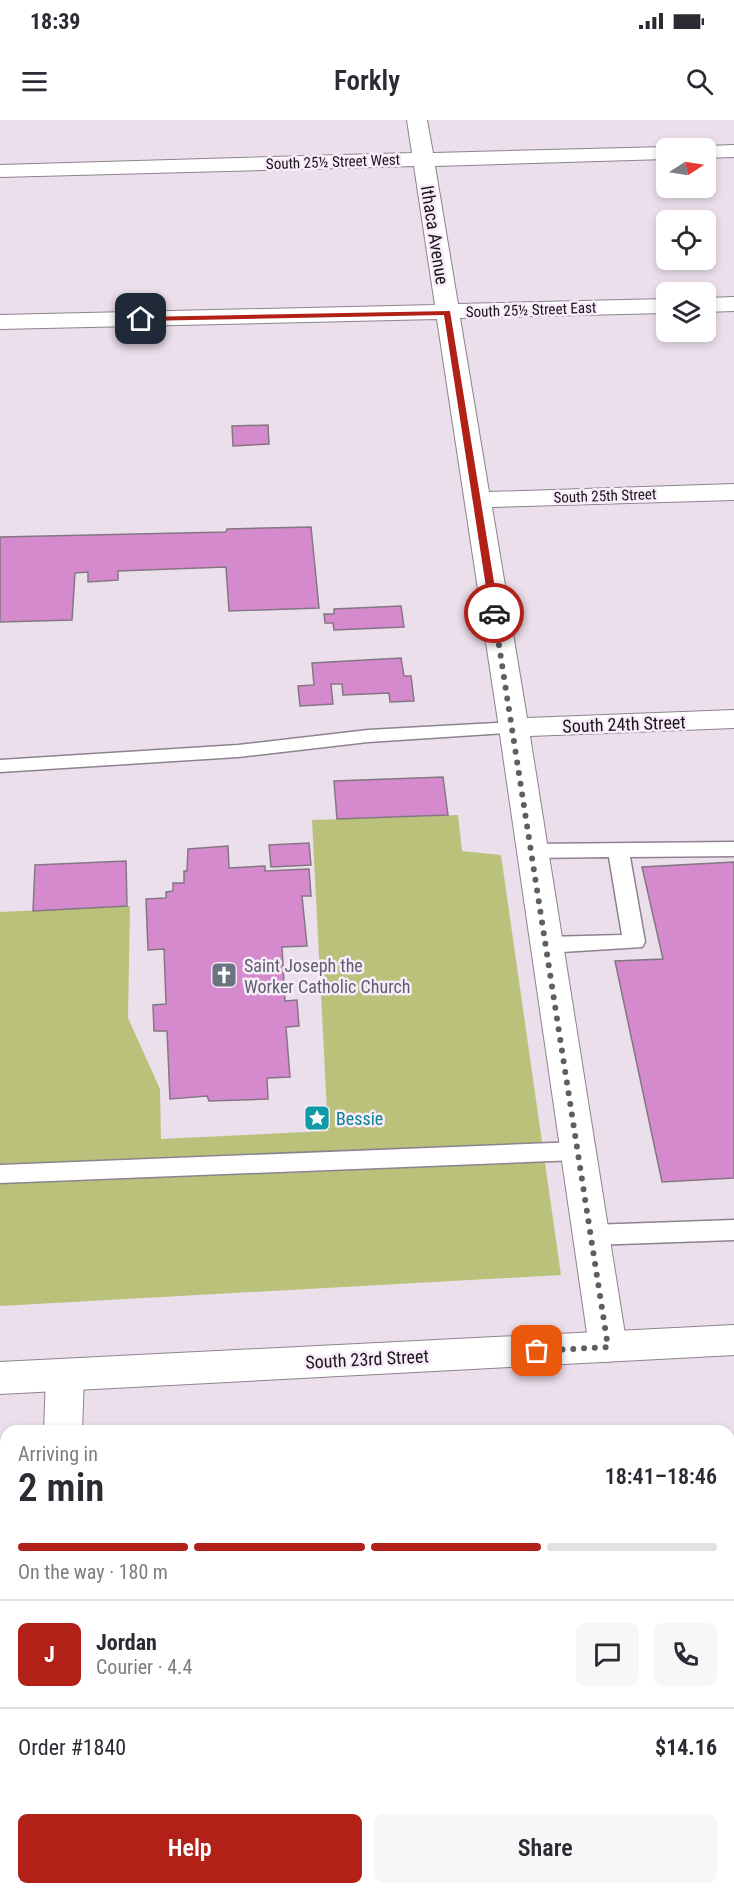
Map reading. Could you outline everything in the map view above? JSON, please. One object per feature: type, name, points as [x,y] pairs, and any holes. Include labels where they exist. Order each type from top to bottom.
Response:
[{"type":"street","name":"Ithaca Avenue","points":[[417,120],[514,728],[608,1347]]},
{"type":"street","points":[[716,152],[734,151]]},
{"type":"street","name":"South 25½ Street West","points":[[0,171],[656,153]]},
{"type":"street","points":[[716,305],[734,304]]},
{"type":"street","name":"South 25½ Street East","points":[[0,322],[656,306]]},
{"type":"street","name":"South 25th Street","points":[[476,500],[734,492]]},
{"type":"street","name":"South 24th Street","points":[[514,728],[734,719]]},
{"type":"street","name":"South 23rd Street","points":[[0,1378],[734,1340]]},
{"type":"street","points":[[63,1425],[65,1375]]},
{"type":"lane","points":[[0,766],[238,752],[368,736],[514,728]]},
{"type":"lane","points":[[532,851],[734,849]]},
{"type":"lane","points":[[546,945],[634,942],[618,850]]},
{"type":"lane","points":[[0,1174],[577,1151]]},
{"type":"lane","points":[[591,1235],[734,1230]]},
{"type":"green space","points":[[458,815],[462,851],[501,855],[561,1275],[0,1306],[0,912],[130,906],[128,1018],[160,1089],[161,1139],[328,1131],[312,820]]},
{"type":"building","points":[[268,425],[269,444],[233,446],[232,426]]},
{"type":"building","points":[[311,527],[319,608],[229,611],[226,567],[118,571],[118,580],[88,582],[88,572],[75,573],[72,620],[0,622],[0,537],[226,532],[227,529]]},
{"type":"building","points":[[401,606],[404,627],[334,630],[333,623],[325,623],[324,614],[334,614],[334,609]]},
{"type":"building","points":[[401,658],[404,676],[411,676],[414,701],[390,702],[389,693],[343,695],[342,684],[331,684],[333,704],[300,706],[298,686],[314,685],[312,663]]},
{"type":"building","points":[[443,777],[448,815],[337,819],[334,781]]},
{"type":"building","points":[[309,843],[311,865],[271,867],[269,845]]},
{"type":"building","name":"Saint Joseph the Worker Catholic Church","points":[[228,846],[229,868],[265,866],[265,871],[309,869],[311,896],[302,896],[307,946],[282,947],[285,1001],[297,1000],[299,1026],[286,1027],[290,1077],[267,1078],[268,1099],[209,1101],[207,1096],[170,1099],[167,1031],[154,1031],[153,1005],[166,1004],[164,949],[148,950],[146,899],[166,898],[166,892],[173,891],[173,883],[184,883],[188,849]]},
{"type":"building","points":[[126,861],[127,906],[33,911],[35,865]]},
{"type":"building","points":[[734,862],[734,1178],[662,1182],[615,961],[663,959],[642,867]]},
{"type":"way so far","points":[[494,613],[517,749],[608,1347],[537,1351]]},
{"type":"place","name":"Saint Joseph the Worker Catholic Church","points":[[224,975]]},
{"type":"place","name":"Bessie","points":[[317,1118]]},
{"type":"route","points":[[141,319],[447,313],[494,613]]}]
